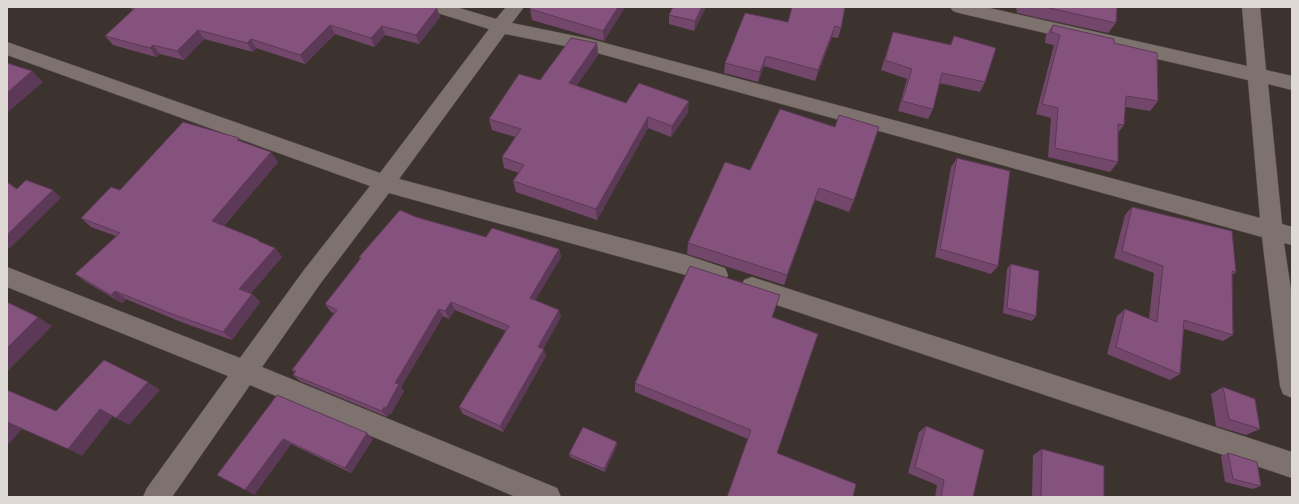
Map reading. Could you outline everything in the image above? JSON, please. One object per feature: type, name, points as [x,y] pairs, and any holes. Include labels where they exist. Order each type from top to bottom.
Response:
[{"type":"street","points":[[437,7],[501,27],[590,45],[1292,236]]},
{"type":"street","points":[[156,497],[312,277],[384,184],[501,27],[514,7]]},
{"type":"street","points":[[959,7],[1292,83]]},
{"type":"street","points":[[1251,7],[1272,231],[1292,386]]},
{"type":"street","points":[[7,48],[384,184],[686,265],[1292,465]]},
{"type":"street","points":[[7,277],[245,371],[548,497]]},
{"type":"building","points":[[136,7],[437,8],[416,35],[382,26],[371,38],[330,25],[300,55],[251,39],[247,43],[198,30],[177,51],[153,45],[150,48],[105,36]]},
{"type":"building","points":[[532,7],[618,7],[603,31],[530,9]]},
{"type":"building","points":[[673,7],[702,7],[695,21],[669,15]]},
{"type":"building","points":[[792,7],[845,7],[841,28],[835,26],[818,70],[766,56],[760,72],[725,63],[745,13],[788,22]]},
{"type":"building","points":[[1045,7],[1117,7],[1116,23]]},
{"type":"building","points":[[1053,25],[1114,39],[1114,43],[1157,53],[1158,101],[1126,96],[1124,125],[1118,124],[1118,162],[1055,148],[1058,108],[1042,104],[1060,35],[1051,32]]},
{"type":"building","points":[[893,32],[951,45],[954,36],[996,48],[985,82],[942,73],[933,109],[902,101],[912,69],[885,60]]},
{"type":"building","points":[[571,38],[597,43],[569,83],[626,103],[639,83],[689,101],[672,126],[648,117],[596,209],[513,181],[524,165],[502,157],[521,129],[489,119],[519,74],[540,80]]},
{"type":"building","points":[[7,63],[32,71],[7,93]]},
{"type":"building","points":[[780,109],[835,127],[839,115],[879,127],[854,200],[819,188],[787,275],[688,243],[725,162],[750,170]]},
{"type":"building","points":[[183,122],[239,138],[237,140],[271,152],[212,221],[275,248],[239,289],[252,294],[223,332],[172,314],[115,291],[111,295],[75,274],[120,233],[81,218],[111,187],[120,190]]},
{"type":"building","points":[[957,158],[1010,171],[998,266],[940,249]]},
{"type":"building","points":[[26,180],[53,190],[7,235],[7,182],[17,189]]},
{"type":"building","points":[[1132,207],[1232,231],[1236,272],[1232,271],[1233,335],[1184,320],[1180,374],[1116,347],[1125,309],[1157,322],[1163,266],[1122,251]]},
{"type":"building","points":[[400,210],[416,217],[486,237],[492,228],[559,249],[530,298],[559,310],[538,347],[544,349],[500,426],[459,407],[509,326],[451,302],[445,311],[439,309],[395,383],[399,384],[386,408],[384,407],[382,411],[293,375],[296,371],[292,370],[337,310],[325,304],[361,258],[359,257]]},
{"type":"building","points":[[1011,264],[1039,271],[1036,316],[1007,308]]},
{"type":"building","points":[[690,266],[780,295],[772,317],[818,334],[777,453],[856,484],[853,497],[727,497],[751,430],[635,383]]},
{"type":"building","points":[[7,302],[38,317],[7,348]]},
{"type":"building","points":[[104,360],[148,382],[116,418],[100,409],[68,449],[7,422],[7,390],[56,411]]},
{"type":"building","points":[[1223,387],[1255,399],[1260,429],[1229,419]]},
{"type":"building","points":[[277,395],[367,433],[345,468],[283,439],[245,490],[217,475]]},
{"type":"building","points":[[926,426],[984,450],[973,497],[941,497],[944,480],[915,467]]},
{"type":"building","points":[[583,427],[617,442],[604,469],[569,454]]},
{"type":"building","points":[[1042,449],[1104,466],[1104,497],[1041,497]]},
{"type":"building","points":[[1228,453],[1257,462],[1261,486],[1233,479]]}]
